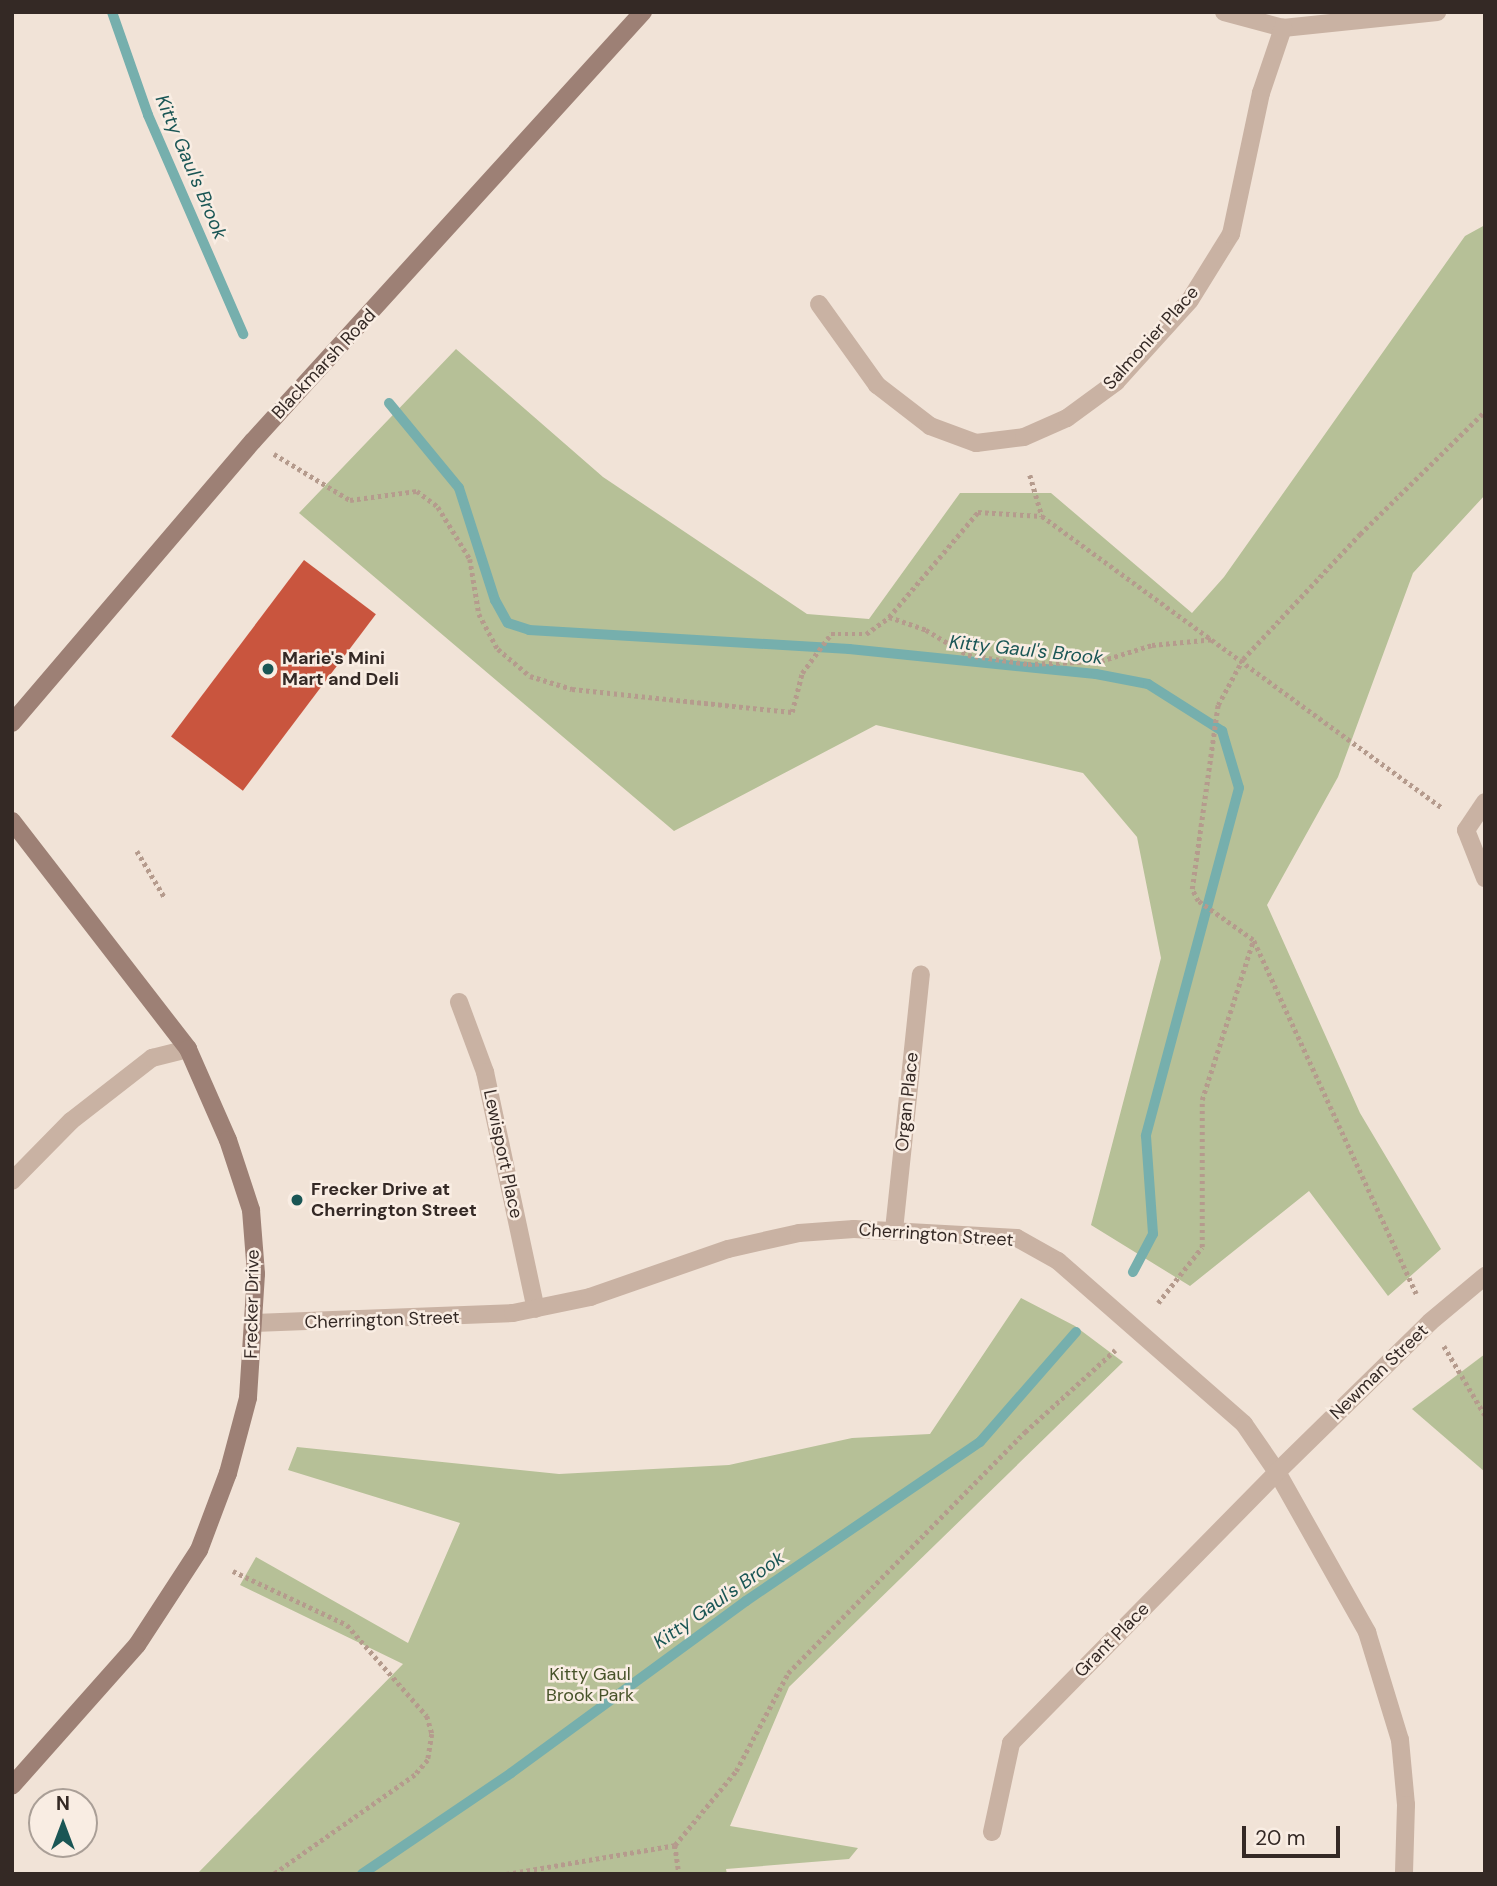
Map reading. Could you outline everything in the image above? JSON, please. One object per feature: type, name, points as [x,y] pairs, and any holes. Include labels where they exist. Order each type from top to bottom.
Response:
[{"type":"street","name":"Blackmarsh Road","points":[[12,723],[253,441],[642,12]]},
{"type":"street","points":[[1224,12],[1283,28],[1437,12]]},
{"type":"street","name":"Salmonier Place","points":[[819,304],[877,385],[930,426],[976,443],[1024,437],[1066,418],[1116,382],[1191,300],[1231,234],[1261,93],[1283,28]]},
{"type":"street","points":[[1485,802],[1466,830],[1485,878]]},
{"type":"street","name":"Frecker Drive","points":[[12,821],[188,1049],[228,1140],[251,1210],[256,1274],[248,1398],[228,1473],[198,1550],[137,1645],[12,1786]]},
{"type":"street","name":"Organ Place","points":[[894,1230],[921,974]]},
{"type":"street","name":"Lewisport Place","points":[[459,1002],[485,1072],[536,1309]]},
{"type":"street","points":[[12,1181],[71,1121],[152,1058],[188,1049]]},
{"type":"street","name":"Cherrington Street","points":[[254,1323],[463,1318],[536,1309],[590,1297],[775,1237],[835,1230],[894,1230],[1017,1238],[1058,1261],[1244,1424],[1277,1472],[1367,1632],[1400,1740],[1406,1805],[1404,1874]]},
{"type":"street","name":"Newman Street","points":[[1277,1472],[1430,1322],[1485,1276]]},
{"type":"street","name":"Grant Place","points":[[992,1832],[1011,1743],[1277,1472]]},
{"type":"path","points":[[1416,1294],[1253,940],[1243,930],[1204,905],[1192,889],[1218,705],[1243,659],[1360,534],[1485,411]]},
{"type":"path","points":[[253,441],[350,500],[417,492],[438,507],[470,559],[479,614],[498,649],[530,676],[572,689],[792,712],[802,673],[831,634],[866,634],[889,617],[978,512],[1042,516],[1243,659],[1441,807]]},
{"type":"path","points":[[1030,475],[1042,516]]},
{"type":"path","points":[[889,617],[926,630],[968,655],[1028,664],[1101,661],[1152,645],[1215,639]]},
{"type":"path","points":[[137,851],[165,898]]},
{"type":"path","points":[[1158,1303],[1202,1247],[1202,1100],[1253,940]]},
{"type":"path","points":[[1444,1346],[1485,1415]]},
{"type":"path","points":[[506,1874],[675,1845],[736,1770],[788,1673],[1026,1432],[1115,1350]]},
{"type":"path","points":[[233,1571],[347,1625],[427,1716],[432,1734],[428,1760],[415,1775],[274,1874]]},
{"type":"path","points":[[675,1845],[679,1874]]},
{"type":"green space","points":[[1485,225],[1485,495],[1413,573],[1338,777],[1267,905],[1360,1113],[1441,1249],[1388,1296],[1309,1191],[1190,1286],[1091,1225],[1161,958],[1137,837],[1083,773],[876,725],[674,831],[299,513],[456,349],[603,477],[807,614],[869,619],[960,493],[1051,493],[1192,613],[1224,577],[1465,236]]},
{"type":"green space","name":"Kitty Gaul Brook Park","points":[[1021,1298],[1075,1326],[1123,1362],[789,1687],[730,1826],[858,1848],[849,1859],[726,1869],[727,1874],[197,1874],[403,1664],[240,1585],[256,1557],[408,1643],[460,1523],[288,1470],[297,1447],[559,1474],[729,1465],[852,1438],[930,1434]]},
{"type":"green space","points":[[1485,1354],[1485,1472],[1412,1409]]},
{"type":"building","name":"Marie's Mini Mart and Deli","points":[[304,560],[376,614],[243,791],[171,736]]},
{"type":"waterway","name":"Kitty Gaul's Brook","points":[[112,12],[148,115],[243,334]]},
{"type":"waterway","name":"Kitty Gaul's Brook","points":[[389,403],[459,488],[495,600],[508,623],[529,630],[849,649],[1096,674],[1148,684],[1222,731],[1239,788],[1146,1136],[1153,1234],[1133,1272]]},
{"type":"waterway","name":"Kitty Gaul's Brook","points":[[362,1874],[511,1773],[746,1601],[980,1442],[1076,1332]]},
{"type":"place","name":"Marie's Mini Mart and Deli","points":[[268,669]]},
{"type":"place","name":"Frecker Drive at Cherrington Street","points":[[297,1200]]}]
